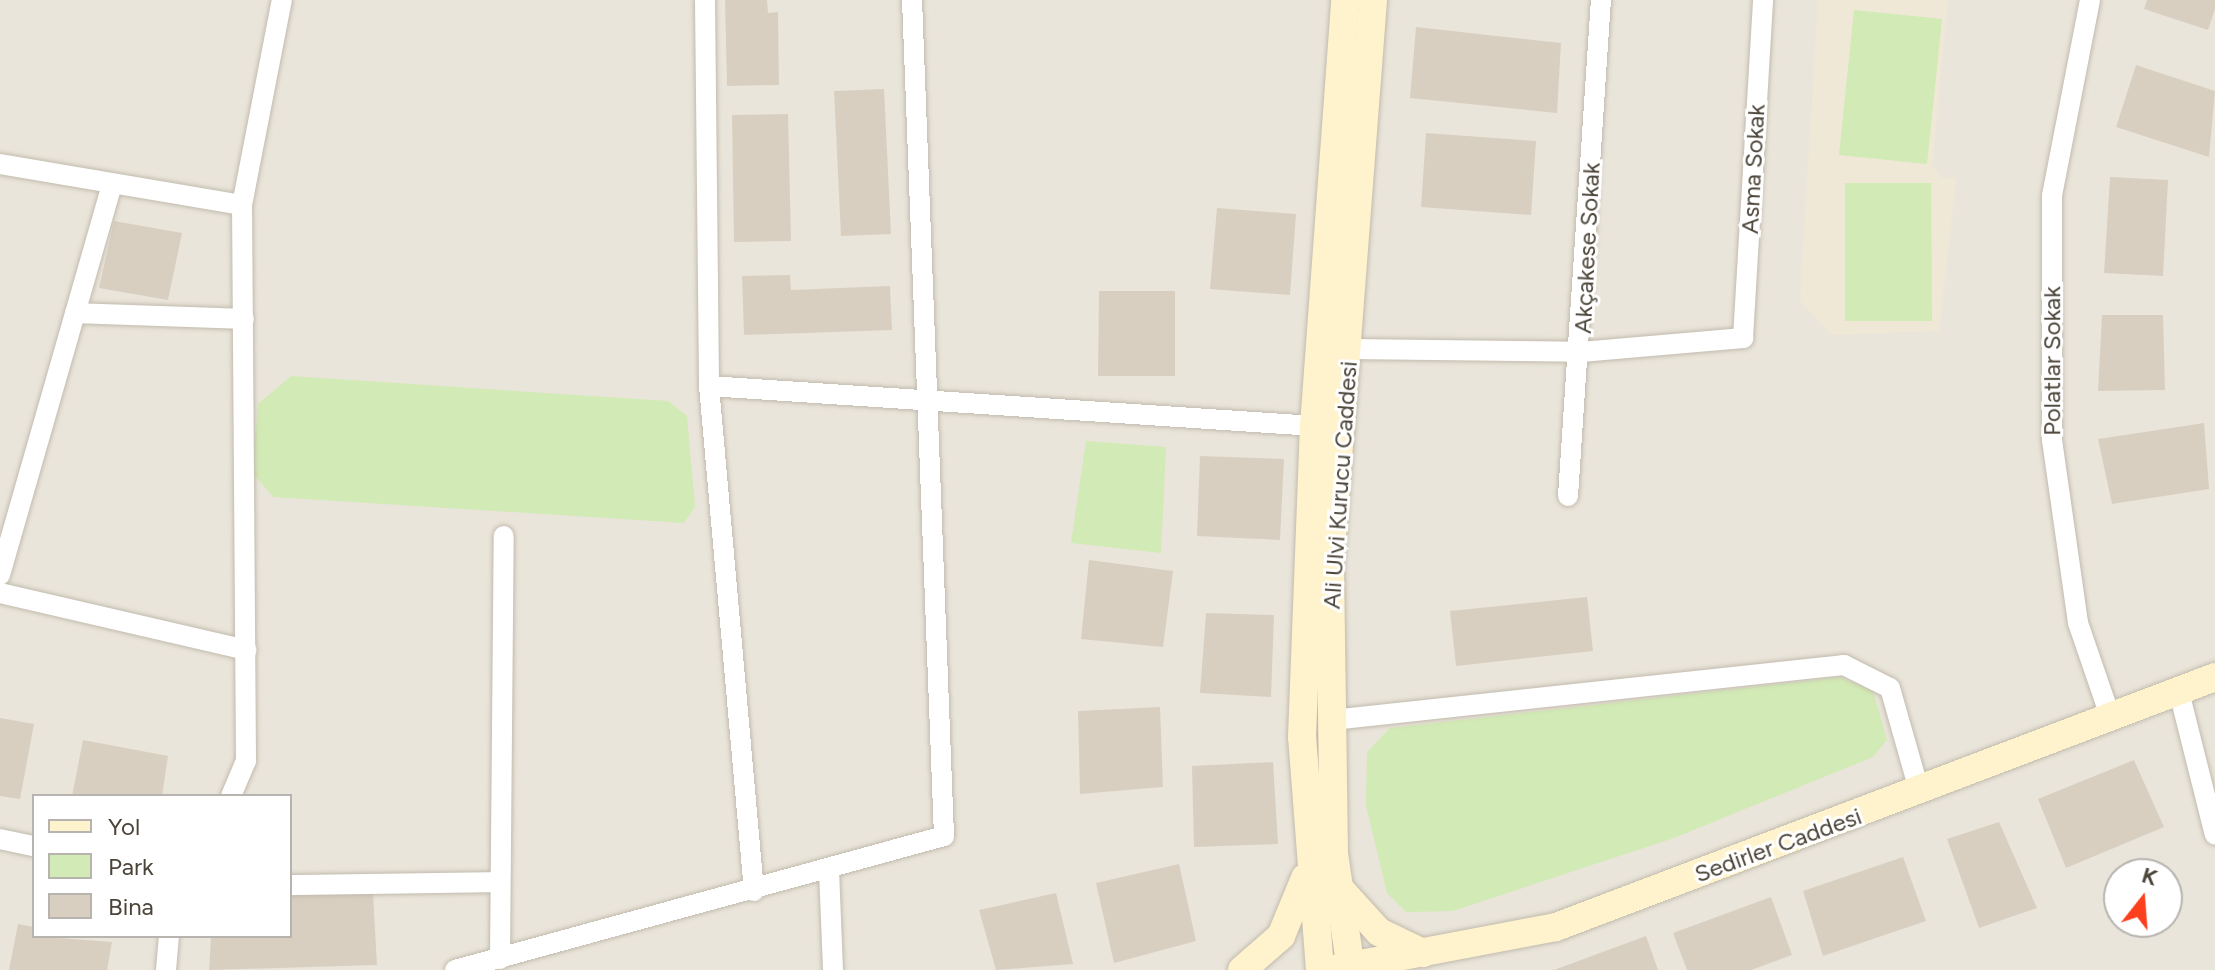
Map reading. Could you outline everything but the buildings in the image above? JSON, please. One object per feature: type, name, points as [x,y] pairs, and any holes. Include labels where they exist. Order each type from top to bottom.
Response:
[{"type":"main road","name":"Ali Ulvi Kurucu Caddesi","points":[[1320,970],[1308,866],[1302,737],[1314,426],[1345,0]]},
{"type":"main road","name":"Ali Ulvi Kurucu Caddesi","points":[[1343,969],[1332,720],[1330,563],[1350,349],[1373,0]]},
{"type":"main road","name":"Sedirler Caddesi","points":[[1343,969],[1427,958],[1556,927],[1920,793],[2215,677]]},
{"type":"main road","points":[[1242,970],[1281,936],[1308,866]]},
{"type":"main road","points":[[1339,888],[1379,932],[1427,958]]},
{"type":"street","points":[[232,794],[246,761],[242,205],[282,0]]},
{"type":"street","points":[[705,0],[709,386],[754,891]]},
{"type":"street","points":[[455,970],[754,891],[944,836],[912,0]]},
{"type":"street","name":"Akçakese Sokak","points":[[1568,496],[1581,352],[1601,0]]},
{"type":"street","name":"Asma Sokak","points":[[1581,352],[1743,338],[1763,0]]},
{"type":"street","name":"Polatlar Sokak","points":[[2090,0],[2052,196],[2052,440],[2078,623],[2111,719]]},
{"type":"street","points":[[0,164],[111,187],[242,205]]},
{"type":"street","points":[[0,575],[111,187]]},
{"type":"street","points":[[75,313],[244,319]]},
{"type":"street","points":[[1350,349],[1581,352]]},
{"type":"street","points":[[709,386],[928,404],[1314,426]]},
{"type":"street","points":[[500,959],[496,882],[504,536]]},
{"type":"street","points":[[0,593],[247,650]]},
{"type":"street","points":[[1332,720],[1844,665],[1890,688],[1920,793]]},
{"type":"street","points":[[2179,692],[2215,835]]},
{"type":"street","points":[[0,839],[32,846]]},
{"type":"street","points":[[829,870],[833,970]]},
{"type":"street","points":[[292,885],[496,882]]},
{"type":"street","points":[[166,970],[169,938]]},
{"type":"shaded area","points":[[0,0],[2215,0],[2215,970],[0,970]]},
{"type":"shaded area","points":[[1818,0],[1948,0],[1932,166],[1942,178],[1956,178],[1939,331],[1832,335],[1800,301]]},
{"type":"green space","points":[[1854,10],[1942,19],[1927,164],[1839,155]]},
{"type":"green space","points":[[1845,183],[1931,183],[1932,321],[1845,321]]},
{"type":"green space","points":[[291,376],[668,401],[687,416],[695,507],[684,523],[273,497],[252,472],[258,404]]},
{"type":"green space","points":[[1086,441],[1166,447],[1161,553],[1071,543]]},
{"type":"green space","points":[[1840,677],[1873,691],[1887,740],[1873,757],[1674,838],[1453,911],[1406,912],[1387,893],[1366,806],[1367,752],[1390,728]]}]
